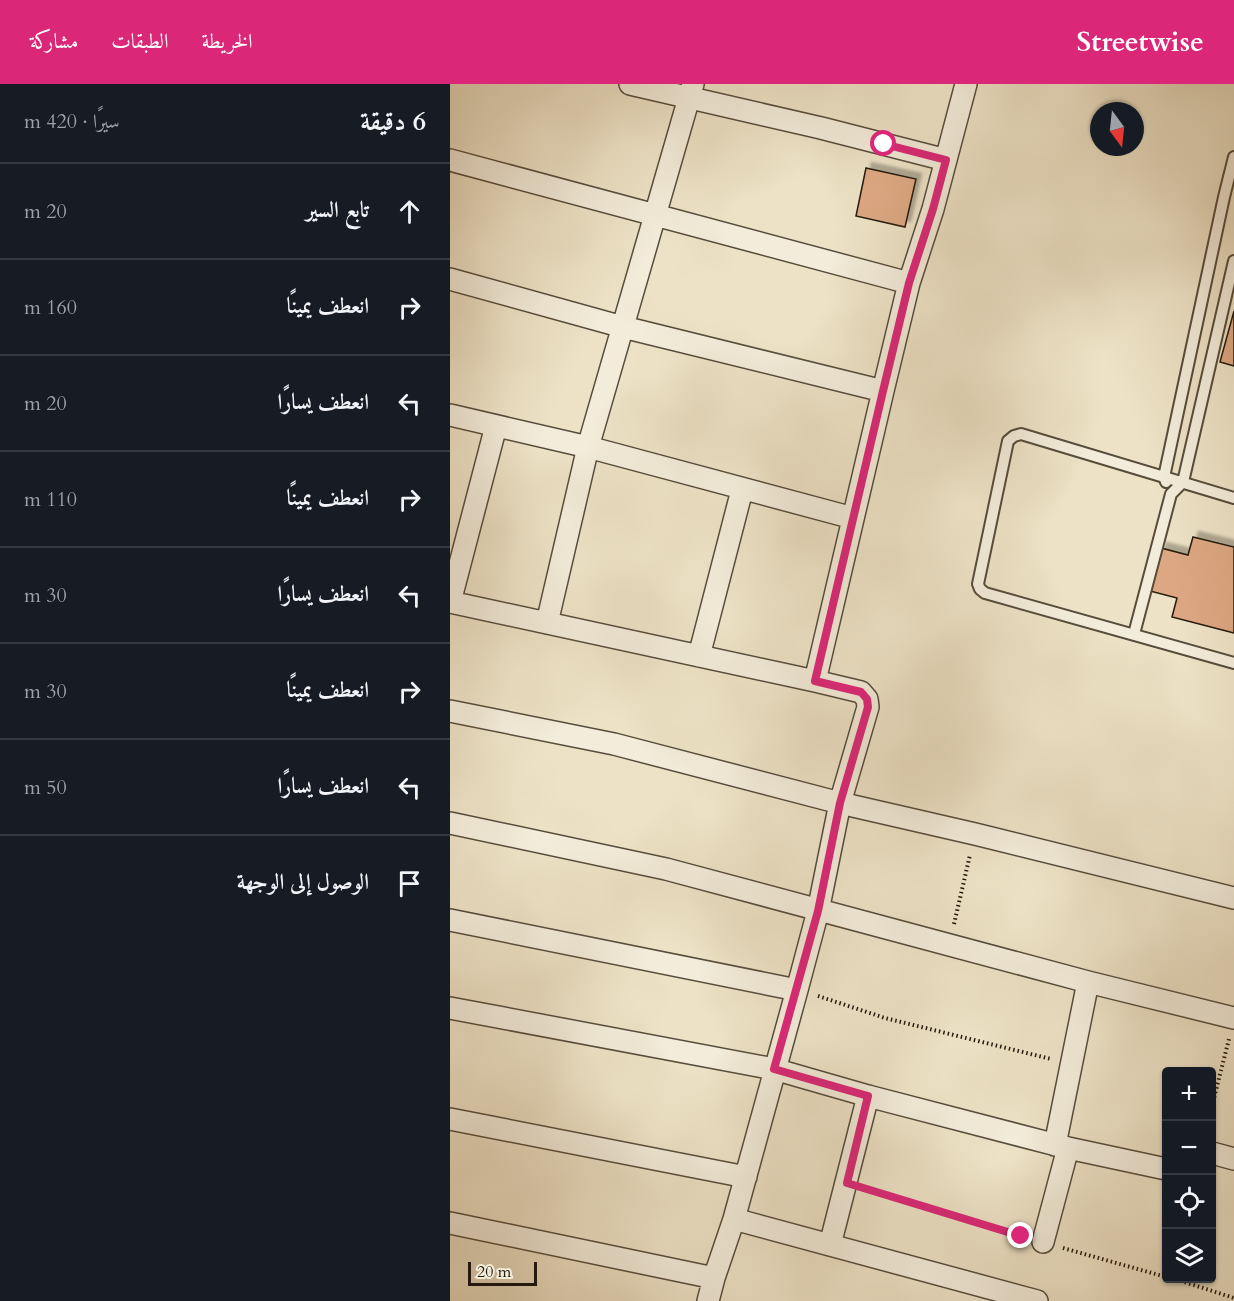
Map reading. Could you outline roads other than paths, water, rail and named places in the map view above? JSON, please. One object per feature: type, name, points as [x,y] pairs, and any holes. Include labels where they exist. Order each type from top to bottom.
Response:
[{"type":"street","points":[[630,84],[691,91],[946,160]]},
{"type":"street","points":[[815,681],[909,283],[933,209],[966,84]]},
{"type":"street","points":[[547,623],[588,447],[691,91]]},
{"type":"street","points":[[450,159],[909,283]]},
{"type":"street","points":[[450,279],[623,327],[883,391]]},
{"type":"street","points":[[450,415],[588,447],[853,519]]},
{"type":"street","points":[[496,426],[450,602],[815,681],[861,692],[867,699],[868,707],[840,803],[818,911],[746,1178],[708,1301]]},
{"type":"street","points":[[699,656],[742,490]]},
{"type":"street","points":[[450,711],[614,744],[840,803],[1234,898]]},
{"type":"street","points":[[450,824],[666,869],[1088,982],[1234,1018]]},
{"type":"street","points":[[450,920],[797,990]]},
{"type":"street","points":[[1043,1242],[1062,1146],[1071,1064],[1088,982]]},
{"type":"street","points":[[450,1008],[774,1069],[868,1096],[1062,1146],[1162,1168]]},
{"type":"street","points":[[830,1245],[868,1096]]},
{"type":"street","points":[[450,1119],[746,1178]]},
{"type":"street","points":[[1216,1154],[1234,1159]]},
{"type":"street","points":[[734,1219],[1037,1301]]},
{"type":"street","points":[[450,1223],[714,1278]]},
{"type":"lane","points":[[1171,494],[1164,477],[1229,198],[1234,157]]},
{"type":"lane","points":[[1134,634],[1171,494],[1183,482],[1234,261]]},
{"type":"lane","points":[[1234,498],[1021,434],[1014,436],[1008,441],[978,584],[985,593],[1234,663]]}]
